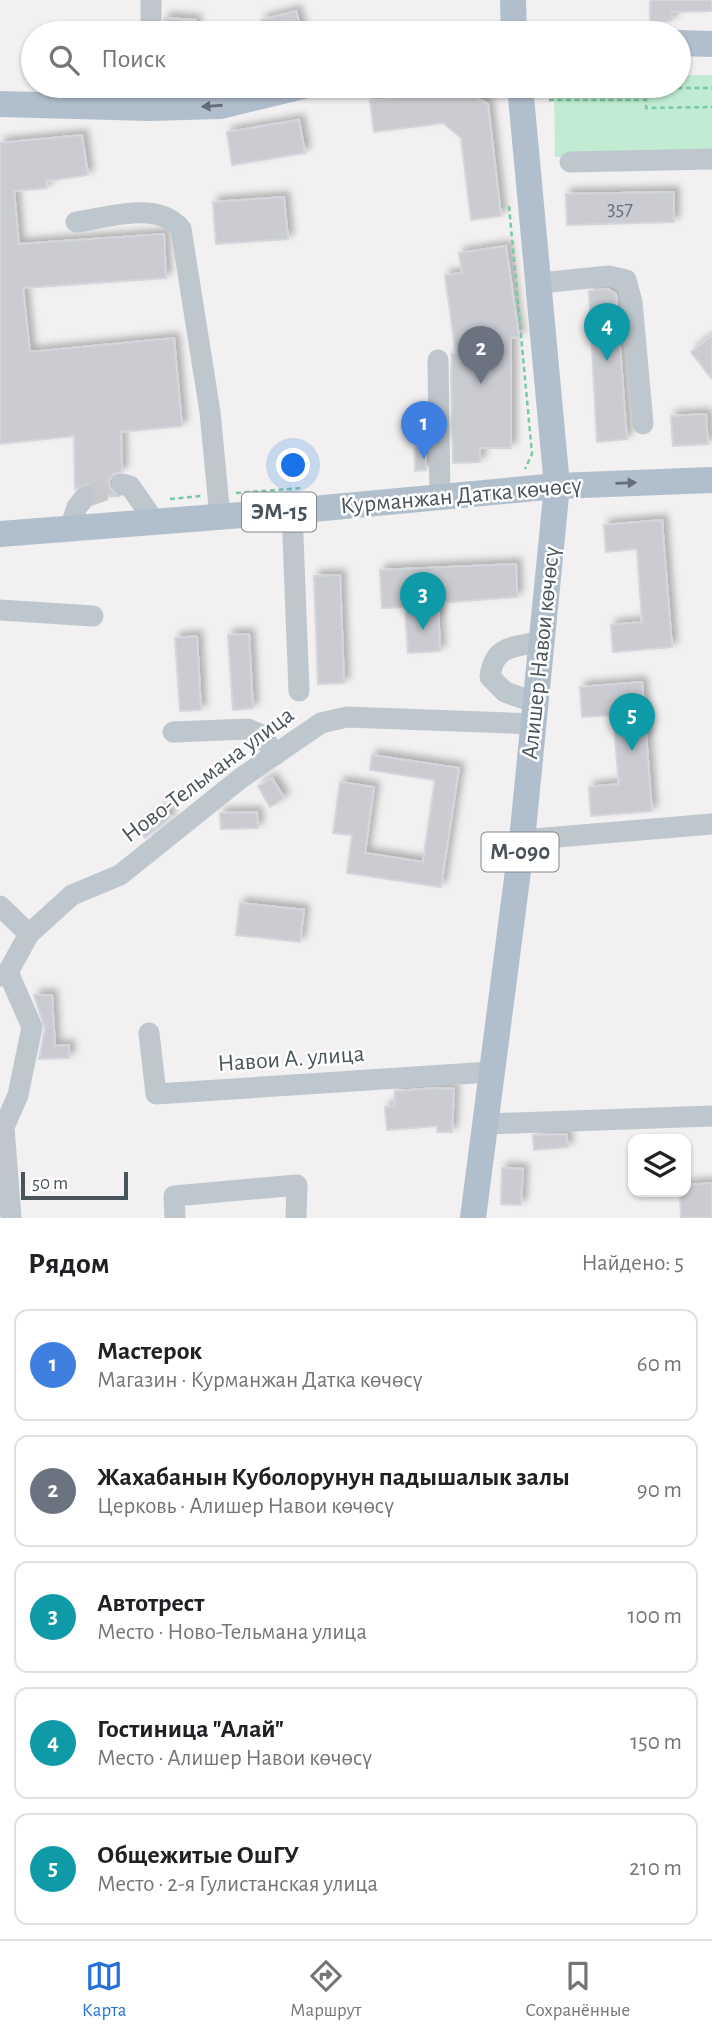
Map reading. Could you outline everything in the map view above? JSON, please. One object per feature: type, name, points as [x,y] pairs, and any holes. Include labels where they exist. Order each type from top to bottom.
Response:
[{"type":"main road","points":[[513,0],[514,21]]},
{"type":"main road","points":[[691,43],[712,44]]},
{"type":"main road","points":[[0,104],[129,98]]},
{"type":"main road","points":[[158,98],[220,106],[253,98]]},
{"type":"main road","name":"Алишер Навои көчөсү","points":[[473,1218],[522,840],[558,485],[521,98]]},
{"type":"main road","name":"Курманжан Датка көчөсү","points":[[0,534],[292,511],[558,485],[712,480]]},
{"type":"street","points":[[150,21],[151,0]]},
{"type":"street","points":[[570,162],[712,159]]},
{"type":"street","points":[[76,222],[151,212],[173,218],[181,229],[209,412],[220,517]]},
{"type":"street","points":[[540,283],[609,276],[626,280],[632,302],[643,424]]},
{"type":"street","points":[[438,360],[440,497]]},
{"type":"street","points":[[122,484],[130,486],[156,522]]},
{"type":"street","points":[[70,528],[85,497]]},
{"type":"street","points":[[292,511],[299,691]]},
{"type":"street","points":[[0,610],[93,616]]},
{"type":"street","points":[[535,713],[505,692],[490,677],[492,660],[499,652],[542,641]]},
{"type":"street","name":"Ново-Тельмана улица","points":[[4,974],[29,934],[72,895],[120,874],[321,723],[347,717],[535,713]]},
{"type":"street","points":[[173,732],[248,729],[262,736],[275,755]]},
{"type":"street","points":[[522,840],[712,824]]},
{"type":"street","points":[[0,906],[29,934]]},
{"type":"street","points":[[4,974],[32,1027],[18,1095],[4,1126],[11,1218]]},
{"type":"street","name":"Навои А. улица","points":[[149,1033],[156,1094],[490,1072]]},
{"type":"street","points":[[485,1124],[712,1116]]},
{"type":"street","points":[[176,1218],[174,1196],[297,1185],[296,1218]]},
{"type":"path","points":[[691,88],[712,88]]},
{"type":"path","points":[[549,100],[646,100],[646,108],[712,107]]},
{"type":"path","points":[[509,203],[532,454]]},
{"type":"green space","points":[[691,75],[712,75],[712,155],[555,157],[554,98],[691,98]]},
{"type":"building","points":[[650,0],[712,0],[712,11],[672,12],[672,21],[650,21]]},
{"type":"building","points":[[296,11],[299,21],[261,21]]},
{"type":"building","points":[[164,18],[196,20],[196,21],[164,21]]},
{"type":"building","points":[[392,98],[476,98],[488,104],[501,216],[471,220],[461,138],[443,123],[374,132],[370,101]]},
{"type":"building","points":[[299,120],[305,153],[232,165],[227,132]]},
{"type":"building","points":[[82,135],[88,175],[46,181],[47,188],[14,191],[19,244],[164,234],[166,278],[23,288],[30,352],[174,338],[182,426],[121,432],[122,471],[113,474],[109,481],[110,488],[118,496],[98,497],[94,487],[88,484],[75,489],[74,436],[0,444],[0,143]]},
{"type":"building","points":[[674,192],[674,222],[567,225],[566,194]]},
{"type":"building","points":[[284,197],[288,239],[216,244],[213,202]]},
{"type":"building","points":[[506,246],[519,337],[511,338],[511,448],[480,448],[480,462],[453,463],[451,374],[452,354],[456,354],[445,275],[462,273],[459,253]]},
{"type":"building","points":[[608,289],[616,294],[627,439],[597,442],[589,291]]},
{"type":"building","points":[[712,336],[712,379],[691,352]]},
{"type":"building","points":[[706,414],[708,444],[673,446],[671,416]]},
{"type":"building","points":[[415,448],[426,448],[426,470],[415,471]]},
{"type":"building","points":[[662,520],[672,647],[613,652],[611,625],[642,622],[637,549],[606,552],[604,525]]},
{"type":"building","points":[[516,564],[517,597],[438,603],[440,651],[408,653],[405,607],[382,608],[380,570]]},
{"type":"building","points":[[340,575],[344,683],[318,684],[314,576]]},
{"type":"building","points":[[249,634],[253,708],[233,710],[228,635]]},
{"type":"building","points":[[197,636],[201,710],[180,711],[175,638]]},
{"type":"building","points":[[642,682],[652,811],[591,816],[589,787],[619,784],[613,715],[582,717],[580,687]]},
{"type":"building","points":[[372,755],[459,768],[441,887],[347,873],[352,835],[333,833],[340,782],[374,787],[365,853],[423,862],[435,780],[370,770]]},
{"type":"building","points":[[272,778],[284,798],[270,807],[258,786]]},
{"type":"building","points":[[164,809],[171,817],[145,838],[138,829]]},
{"type":"building","points":[[257,812],[258,828],[221,829],[220,813]]},
{"type":"building","points":[[240,903],[304,910],[300,942],[236,935]]},
{"type":"building","points":[[34,995],[52,995],[55,1046],[69,1045],[69,1058],[39,1059],[45,1029]]},
{"type":"building","points":[[454,1089],[452,1132],[437,1132],[437,1126],[387,1130],[385,1107],[394,1106],[395,1091]]},
{"type":"building","points":[[566,1134],[568,1147],[534,1150],[533,1135]]},
{"type":"building","points":[[502,1168],[523,1169],[521,1205],[501,1204]]},
{"type":"building","points":[[712,1183],[712,1218],[681,1218],[680,1197],[691,1197],[691,1185]]},
{"type":"tunnel","points":[[85,497],[122,484]]},
{"type":"place","name":"Гостиница \"Алай\"","points":[[607,361]]},
{"type":"place","name":"Жахабанын Куболорунун падышалык залы","points":[[481,384]]},
{"type":"place","name":"Мастерок","points":[[424,459]]},
{"type":"place","name":"Автотрест","points":[[423,630]]},
{"type":"place","name":"Общежитые ОшГУ","points":[[632,751]]}]
